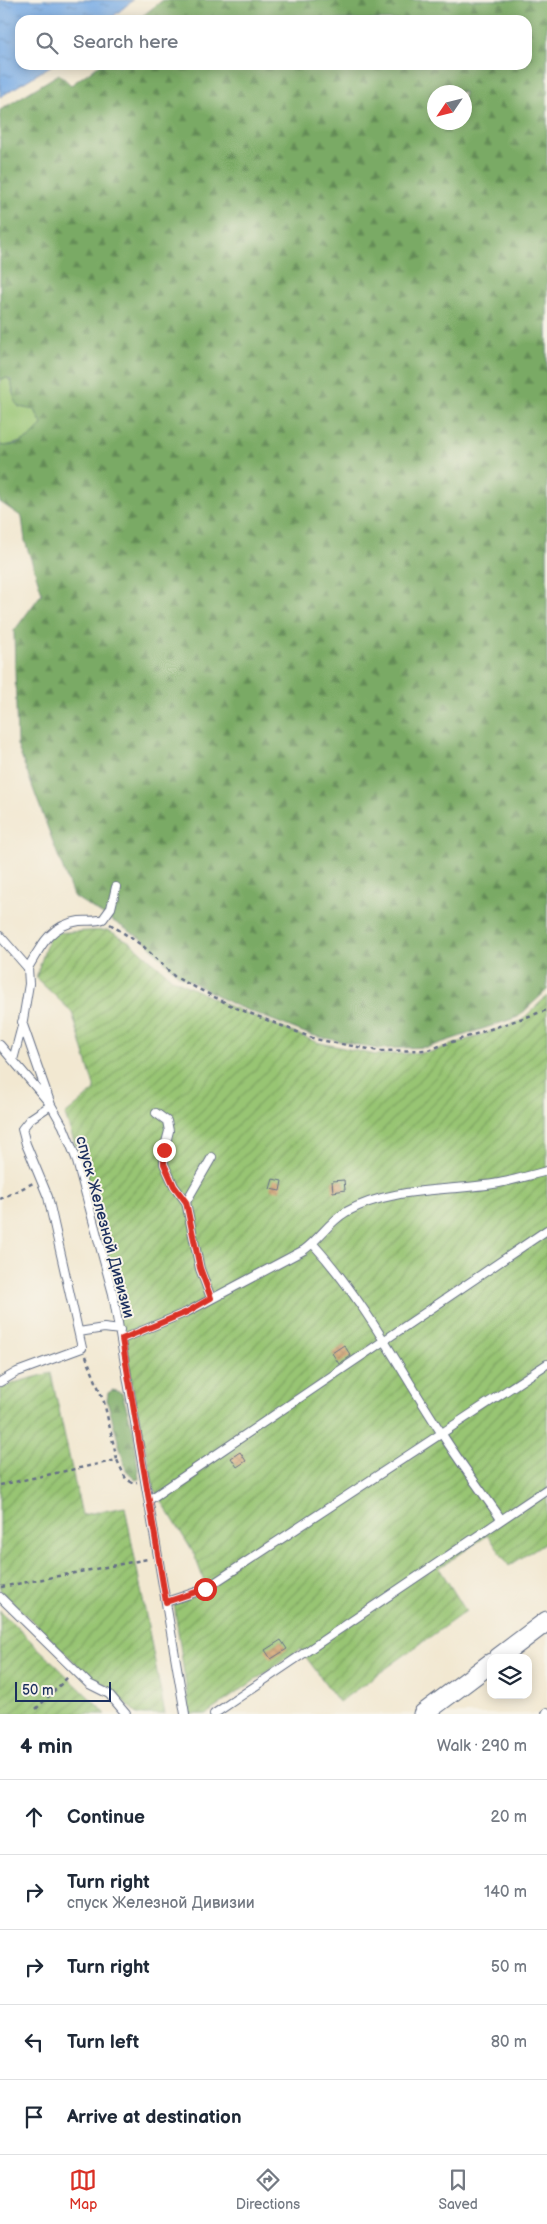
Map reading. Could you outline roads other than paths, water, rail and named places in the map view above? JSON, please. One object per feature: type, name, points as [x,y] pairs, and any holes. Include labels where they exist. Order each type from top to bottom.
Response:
[{"type":"street","points":[[503,1654],[547,1621]]},
{"type":"street","points":[[423,1714],[487,1666]]},
{"type":"lane","points":[[13,1060],[29,984],[28,968],[44,941],[55,928],[66,923],[103,920],[111,908],[116,887]]},
{"type":"lane","points":[[0,936],[28,968]]},
{"type":"lane","points":[[0,1382],[17,1372],[82,1348],[48,1197],[26,1144],[22,1129],[30,1119],[51,1105],[22,1022]]},
{"type":"lane","name":"спуск Железной Дивизии","points":[[0,1045],[51,1105],[63,1126],[76,1158],[113,1294],[121,1334],[185,1714]]},
{"type":"lane","points":[[156,1113],[167,1121],[169,1131],[164,1150],[164,1164],[174,1186],[186,1202],[200,1268],[211,1298]]},
{"type":"lane","points":[[186,1202],[212,1157]]},
{"type":"lane","points":[[79,1332],[104,1328],[121,1334],[187,1312],[304,1250],[313,1244],[330,1223],[348,1212],[370,1203],[411,1192],[498,1183],[547,1171]]},
{"type":"lane","points":[[149,1500],[547,1230]]},
{"type":"lane","points":[[313,1244],[332,1264],[386,1341],[442,1434],[501,1519]]},
{"type":"lane","points":[[166,1602],[205,1589],[547,1364]]},
{"type":"lane","points":[[214,1714],[547,1489]]},
{"type":"lane","points":[[0,1597],[89,1684],[108,1694],[126,1714]]},
{"type":"water","points":[[0,0],[133,0],[115,15],[15,15],[15,70],[44,70],[0,97]]}]
